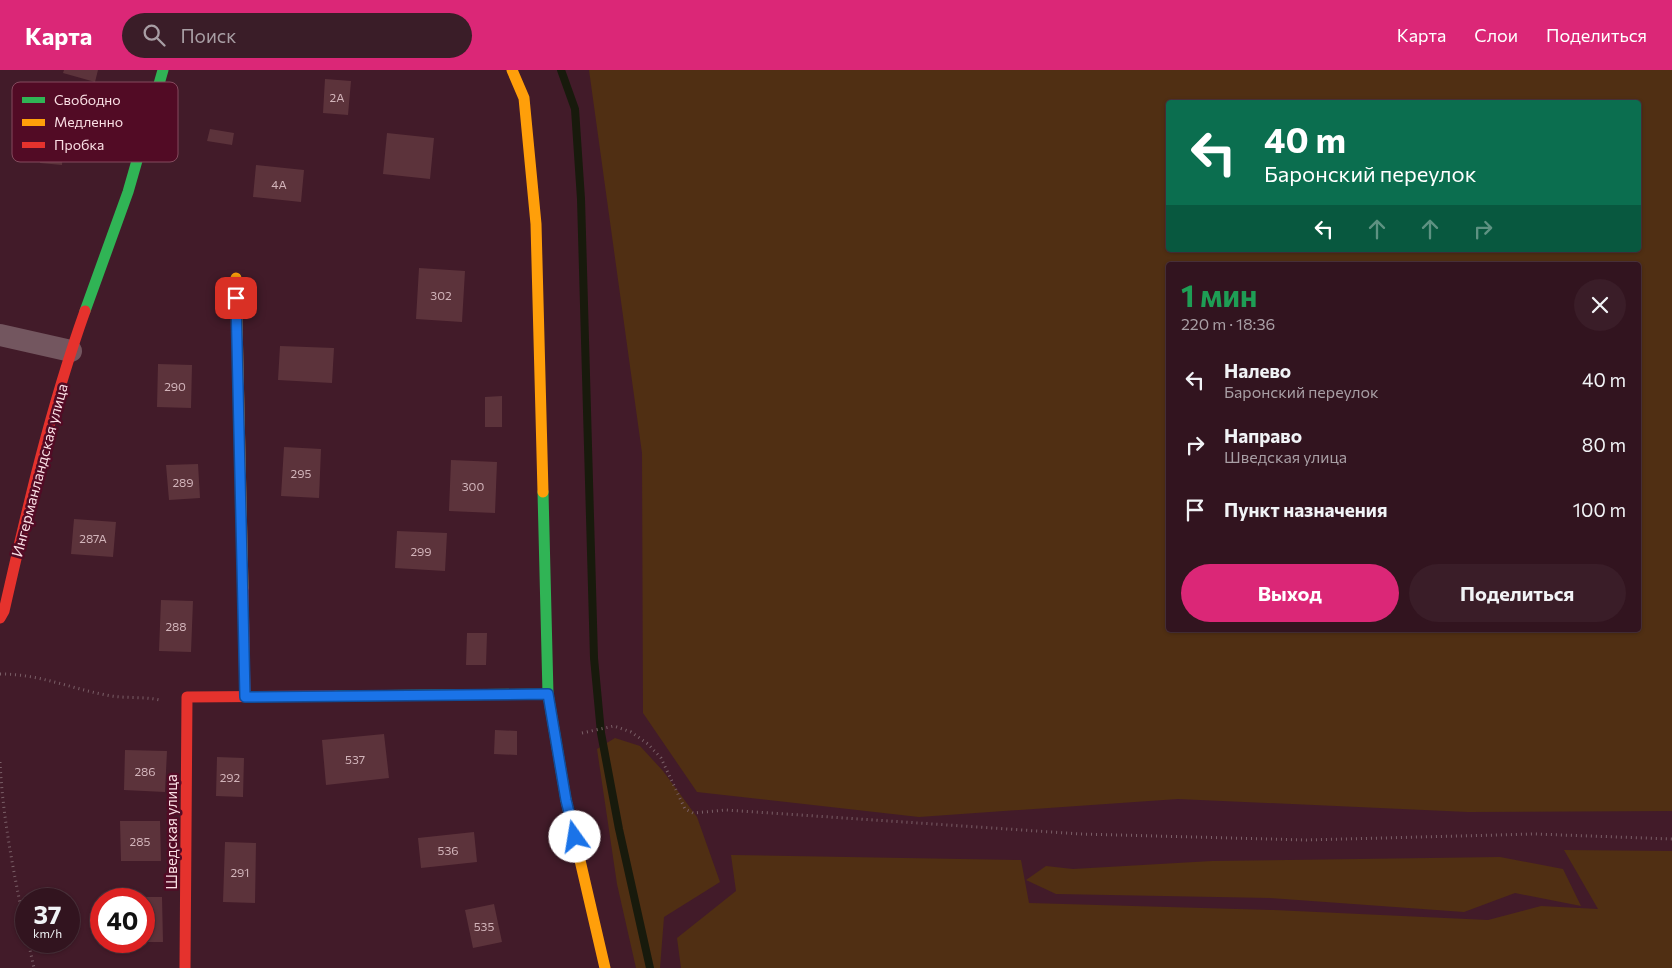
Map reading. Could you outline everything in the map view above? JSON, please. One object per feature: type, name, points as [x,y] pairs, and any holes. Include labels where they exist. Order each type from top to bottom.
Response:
[{"type":"street","points":[[512,70],[524,98],[536,224],[548,694],[566,800],[605,968]]},
{"type":"street","name":"Ингерманландская улица","points":[[0,618],[4,611],[32,495],[71,351],[128,192],[137,162]]},
{"type":"street","points":[[236,278],[245,697]]},
{"type":"street","points":[[0,335],[71,351]]},
{"type":"street","points":[[187,697],[548,694]]},
{"type":"street","name":"Шведская улица","points":[[186,968],[187,697]]},
{"type":"path","points":[[0,674],[22,674],[107,696],[144,696],[170,702],[187,697]]},
{"type":"path","points":[[585,733],[614,726],[630,732],[648,744],[661,758],[685,809],[693,813],[726,810],[763,814],[1100,835],[1306,840],[1535,834],[1672,839]]},
{"type":"path","points":[[0,762],[2,804],[17,888]]},
{"type":"path","points":[[31,953],[34,968]]},
{"type":"shaded area","points":[[589,70],[1672,70],[1672,811],[1468,812],[1178,799],[919,817],[697,792],[643,713],[642,453]]},
{"type":"shaded area","points":[[615,738],[640,746],[663,771],[697,817],[720,882],[664,917],[660,968],[636,968],[617,884],[597,749]]},
{"type":"shaded area","points":[[1564,850],[1672,851],[1672,968],[681,968],[677,938],[736,891],[731,855],[1021,860],[1029,903],[1274,910],[1488,920],[1541,906],[1598,909]]},
{"type":"shaded area","points":[[1500,857],[1563,869],[1581,906],[1515,893],[1464,912],[1270,898],[1056,894],[1026,880],[1046,866],[1073,869],[1212,861]]},
{"type":"building","points":[[64,70],[98,70],[95,82],[63,73]]},
{"type":"building","points":[[325,79],[351,81],[348,115],[323,113]]},
{"type":"building","points":[[210,129],[234,133],[232,145],[207,141]]},
{"type":"building","points":[[387,133],[434,138],[430,179],[383,174]]},
{"type":"building","points":[[40,162],[62,162],[62,165]]},
{"type":"building","points":[[256,165],[304,170],[301,202],[253,197]]},
{"type":"building","points":[[419,268],[465,271],[462,322],[416,319]]},
{"type":"building","points":[[280,346],[334,348],[332,383],[278,380]]},
{"type":"building","points":[[158,364],[192,365],[191,408],[157,407]]},
{"type":"building","points":[[502,396],[502,427],[485,427],[485,397]]},
{"type":"building","points":[[284,447],[321,449],[319,498],[281,496]]},
{"type":"building","points":[[451,460],[497,462],[495,513],[449,511]]},
{"type":"building","points":[[198,464],[200,498],[169,500],[166,465]]},
{"type":"building","points":[[74,519],[116,522],[113,557],[71,554]]},
{"type":"building","points":[[397,531],[447,533],[445,571],[395,568]]},
{"type":"building","points":[[161,600],[193,601],[191,652],[159,651]]},
{"type":"building","points":[[467,633],[487,633],[486,665],[466,665]]},
{"type":"building","points":[[495,730],[517,731],[517,755],[494,754]]},
{"type":"building","points":[[384,734],[389,778],[326,785],[322,740]]},
{"type":"building","points":[[125,750],[167,751],[165,792],[124,790]]},
{"type":"building","points":[[217,757],[244,758],[243,797],[216,796]]},
{"type":"building","points":[[120,821],[160,821],[161,861],[121,861]]},
{"type":"building","points":[[474,832],[477,862],[421,868],[418,838]]},
{"type":"building","points":[[225,842],[256,843],[255,903],[223,902]]},
{"type":"building","points":[[155,897],[162,897],[163,942],[155,942]]},
{"type":"building","points":[[494,904],[502,942],[473,948],[465,910]]},
{"type":"waterway","points":[[561,70],[575,109],[581,199],[594,658],[601,733],[619,829],[650,968]]},
{"type":"traffic: fast","points":[[160,82],[163,70]]},
{"type":"traffic: fast","points":[[85,311],[128,192],[137,162]]},
{"type":"traffic: fast","points":[[543,492],[548,694],[566,800]]},
{"type":"traffic: fast","points":[[336,696],[548,694]]},
{"type":"traffic: slow","points":[[512,70],[524,98],[536,224],[543,492]]},
{"type":"traffic: slow","points":[[236,278],[243,588]]},
{"type":"traffic: slow","points":[[566,800],[605,968]]},
{"type":"traffic: jam","points":[[0,618],[4,611],[50,422],[85,311]]},
{"type":"traffic: jam","points":[[243,588],[245,697]]},
{"type":"traffic: jam","points":[[185,968],[187,697],[336,696]]},
{"type":"route","points":[[236,298],[245,697],[548,694],[557,738],[566,800],[575,837]]}]
